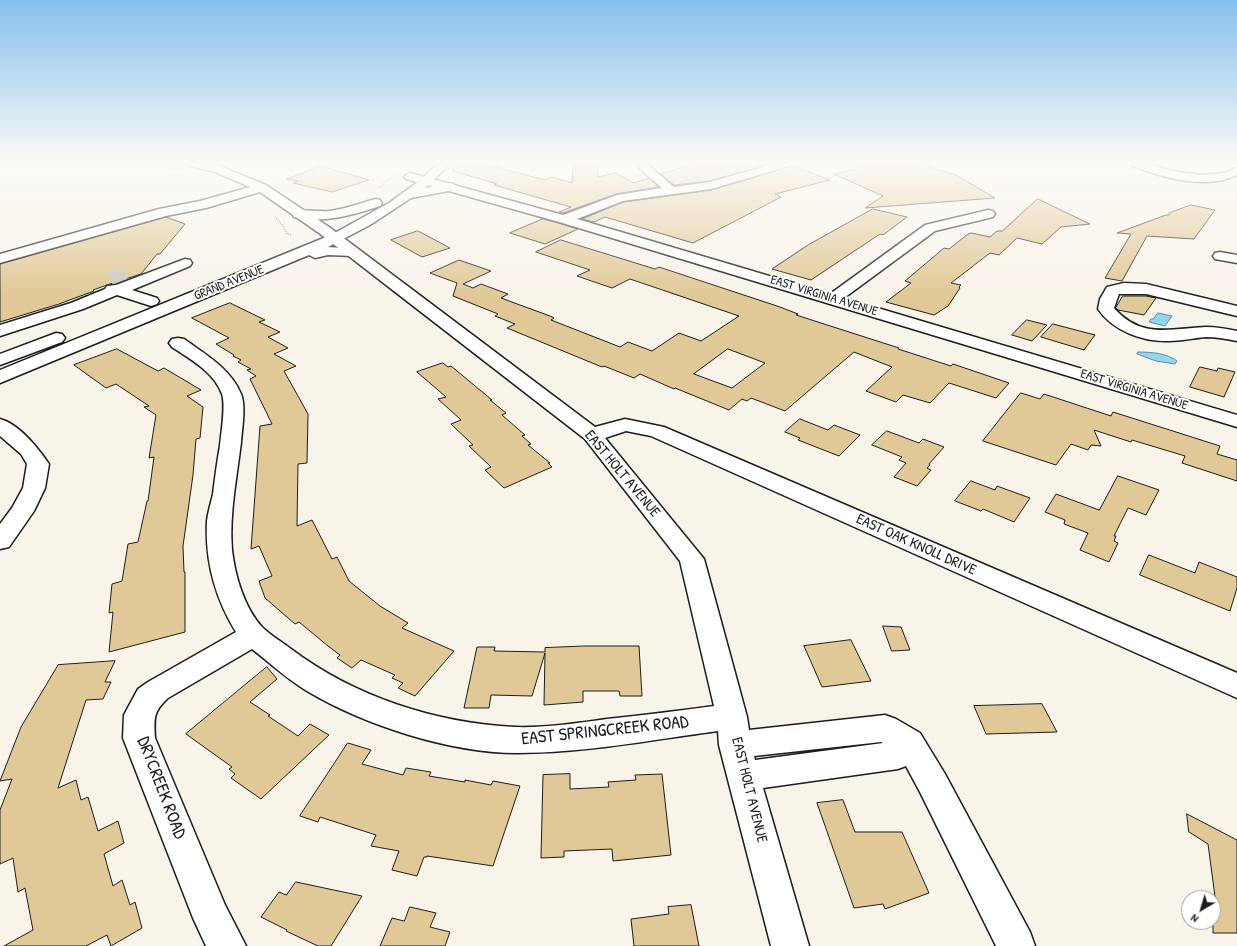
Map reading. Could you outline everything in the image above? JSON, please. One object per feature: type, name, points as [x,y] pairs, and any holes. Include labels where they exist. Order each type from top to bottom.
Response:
[{"type":"main road","points":[[0,259],[164,212],[185,208]]},
{"type":"main road","name":"EAST HOLT AVENUE","points":[[290,208],[337,240],[592,435],[692,560],[744,776],[790,946]]},
{"type":"main road","name":"GRAND AVENUE","points":[[299,214],[333,215],[351,212],[360,208]]},
{"type":"main road","name":"GRAND AVENUE","points":[[0,360],[256,260],[337,240],[371,208]]},
{"type":"main road","name":"GRAND AVENUE","points":[[0,377],[337,240],[389,208]]},
{"type":"main road","name":"EAST VIRGINIA AVENUE","points":[[527,208],[564,218],[1237,422]]},
{"type":"main road","points":[[564,218],[592,208]]},
{"type":"main road","points":[[833,299],[930,228],[988,214]]},
{"type":"main road","points":[[275,264],[328,251],[337,240]]},
{"type":"main road","points":[[1220,256],[1237,259]]},
{"type":"main road","points":[[0,331],[77,306],[113,285],[141,280],[186,264]]},
{"type":"main road","points":[[127,275],[140,275],[141,280],[152,289],[158,298]]},
{"type":"main road","points":[[113,285],[158,298]]},
{"type":"main road","points":[[1237,311],[1146,289],[1124,288],[1112,290],[1106,309],[1112,317],[1124,326],[1154,334],[1164,336],[1220,333],[1237,336]]},
{"type":"main road","name":"EAST SPRINGCREEK ROAD","points":[[178,343],[212,367],[223,380],[232,395],[233,423],[224,494],[219,520],[220,552],[224,579],[237,611],[253,635],[300,671],[347,698],[379,712],[421,725],[472,736],[516,740],[734,731],[840,733],[885,728],[909,743]]},
{"type":"main road","name":"EAST OAK KNOLL DRIVE","points":[[592,435],[625,425],[657,431],[1237,686]]},
{"type":"main road","points":[[0,426],[29,450],[38,464],[34,488],[22,511],[0,541]]},
{"type":"main road","name":"DRYCREEK ROAD","points":[[227,946],[212,918],[139,738],[139,715],[149,698],[158,690],[253,635]]},
{"type":"main road","points":[[840,733],[853,761]]},
{"type":"main road","points":[[744,776],[898,755],[909,743],[933,784],[1016,946]]},
{"type":"water","points":[[1158,313],[1172,316],[1165,326],[1149,322]]},
{"type":"water","points":[[1138,352],[1169,356],[1177,361],[1175,364],[1156,361],[1137,354]]},
{"type":"building","points":[[568,208],[577,208],[563,213],[559,212]]},
{"type":"building","points":[[608,208],[760,208],[693,243],[605,217],[594,222],[582,219]]},
{"type":"building","points":[[1028,208],[1057,208],[1090,224],[1061,227],[1042,244],[1017,238],[999,255],[990,253],[951,283],[961,285],[959,287],[960,288],[948,306],[934,315],[886,302],[911,283],[905,281],[944,248],[949,249],[971,233],[990,237],[997,231],[1002,231]]},
{"type":"building","points":[[1183,208],[1206,208],[1215,210],[1194,239],[1147,236],[1122,281],[1105,278],[1131,234],[1117,233],[1169,215],[1170,213]]},
{"type":"building","points":[[873,209],[907,217],[883,235],[880,234],[811,280],[772,269],[808,245]]},
{"type":"building","points":[[166,217],[185,224],[160,254],[157,254],[141,274],[93,290],[94,291],[59,304],[0,322],[0,264]]},
{"type":"building","points":[[543,219],[578,229],[545,244],[510,233]]},
{"type":"building","points":[[418,231],[450,248],[422,257],[391,240]]},
{"type":"building","points":[[561,240],[655,269],[659,267],[780,307],[798,314],[796,315],[899,348],[898,349],[951,366],[953,364],[1009,383],[996,398],[949,383],[930,403],[903,395],[896,402],[866,391],[892,367],[854,352],[785,411],[751,398],[747,401],[742,399],[729,410],[640,374],[634,378],[604,366],[602,367],[507,328],[515,324],[495,316],[498,314],[453,296],[457,283],[430,273],[459,260],[491,271],[463,284],[473,288],[481,284],[508,294],[501,298],[550,316],[554,318],[551,320],[620,347],[628,342],[652,351],[679,333],[701,341],[739,316],[630,279],[612,288],[577,276],[590,270],[536,252]],"holes":[[[728,349],[765,363],[732,388],[694,374]]]},
{"type":"building","points":[[1123,296],[1146,296],[1156,298],[1144,315],[1118,310],[1116,308]]},
{"type":"building","points":[[230,303],[265,320],[259,322],[280,332],[268,337],[288,348],[274,354],[296,366],[284,371],[308,414],[307,463],[298,464],[297,526],[312,520],[332,559],[337,557],[349,581],[380,606],[408,623],[402,628],[454,651],[415,696],[398,688],[403,683],[392,678],[395,675],[361,660],[352,668],[337,658],[340,655],[299,622],[295,624],[265,598],[259,581],[272,576],[259,546],[251,549],[260,426],[272,424],[250,379],[256,376],[247,370],[251,369],[238,362],[241,360],[216,344],[229,338],[192,318]]},
{"type":"building","points":[[1027,320],[1047,325],[1032,341],[1012,335]]},
{"type":"building","points":[[1053,324],[1095,335],[1084,350],[1041,337]]},
{"type":"building","points":[[117,349],[158,371],[164,368],[201,390],[187,396],[203,407],[200,438],[196,439],[193,475],[183,546],[185,572],[185,632],[109,652],[113,612],[109,613],[112,584],[122,581],[128,544],[138,542],[148,501],[154,457],[149,458],[156,415],[144,407],[149,406],[116,384],[106,388],[74,365]]},
{"type":"building","points":[[443,363],[448,367],[451,366],[506,413],[502,415],[525,435],[522,436],[531,444],[528,445],[550,463],[548,463],[552,467],[504,488],[485,470],[491,467],[469,446],[473,445],[451,424],[461,420],[438,399],[446,397],[417,372]]},
{"type":"building","points":[[1200,367],[1217,371],[1218,368],[1235,372],[1224,397],[1190,387]]},
{"type":"building","points":[[1021,393],[1040,399],[1044,394],[1111,416],[1113,412],[1220,446],[1217,454],[1237,460],[1237,481],[1182,463],[1185,456],[1132,440],[1131,442],[1094,430],[1101,446],[1091,445],[1088,450],[1071,444],[1056,465],[983,441]]},
{"type":"building","points":[[800,419],[828,430],[834,425],[860,435],[839,456],[798,440],[800,438],[785,432]]},
{"type":"building","points":[[887,431],[919,443],[923,439],[944,447],[929,464],[930,465],[927,468],[931,470],[917,486],[894,477],[906,463],[899,460],[902,457],[872,445]]},
{"type":"building","points":[[1118,476],[1159,490],[1146,515],[1128,508],[1114,536],[1116,536],[1114,541],[1118,543],[1109,562],[1080,550],[1088,533],[1064,524],[1065,520],[1045,512],[1056,494],[1099,510]]},
{"type":"building","points":[[971,481],[995,490],[997,486],[1030,498],[1014,522],[983,509],[981,511],[955,501]]},
{"type":"building","points":[[1149,555],[1195,573],[1199,562],[1237,577],[1237,588],[1230,611],[1140,575]]},
{"type":"building","points":[[883,626],[901,627],[910,650],[892,651]]},
{"type":"building","points":[[851,640],[871,681],[822,687],[804,646]]},
{"type":"building","points":[[639,646],[642,696],[620,696],[619,691],[583,691],[583,702],[544,705],[545,653],[532,696],[491,695],[489,708],[464,708],[477,647],[495,647],[494,651],[545,652],[545,648]]},
{"type":"building","points":[[115,661],[105,682],[111,682],[103,699],[86,700],[58,788],[76,780],[81,800],[88,797],[98,831],[118,821],[124,843],[104,854],[113,886],[122,880],[130,905],[135,902],[142,928],[111,946],[107,935],[86,946],[4,946],[33,930],[25,888],[18,892],[13,858],[0,864],[0,810],[12,779],[0,781],[21,727],[58,665]]},
{"type":"building","points":[[267,667],[277,679],[250,702],[298,736],[310,724],[329,735],[261,799],[231,778],[235,774],[229,769],[232,767],[186,734]]},
{"type":"building","points":[[1042,704],[1057,732],[986,734],[974,706]]},
{"type":"building","points":[[348,743],[371,750],[362,764],[403,775],[406,768],[431,772],[429,776],[465,782],[465,780],[491,785],[493,781],[520,786],[493,866],[427,856],[424,857],[417,876],[392,870],[399,851],[371,846],[376,835],[320,817],[318,822],[300,816]]},
{"type":"building","points":[[570,774],[570,789],[609,787],[608,782],[636,780],[635,775],[662,774],[671,855],[613,861],[612,849],[564,851],[564,857],[541,858],[543,775]]},
{"type":"building","points":[[843,800],[855,832],[902,832],[929,893],[885,909],[883,904],[854,908],[817,803]]},
{"type":"building","points":[[1187,814],[1237,840],[1237,933],[1213,933],[1213,930],[1221,930],[1221,890],[1214,890],[1208,844],[1189,832]]},
{"type":"building","points":[[296,882],[362,896],[331,946],[318,946],[261,917],[279,892],[286,895]]},
{"type":"building","points":[[691,905],[699,946],[634,946],[631,919],[669,914],[668,907]]},
{"type":"building","points":[[410,907],[436,913],[430,927],[450,932],[445,946],[380,946],[392,918],[404,921]]},
{"type":"tunnel","points":[[111,280],[127,275]]}]
